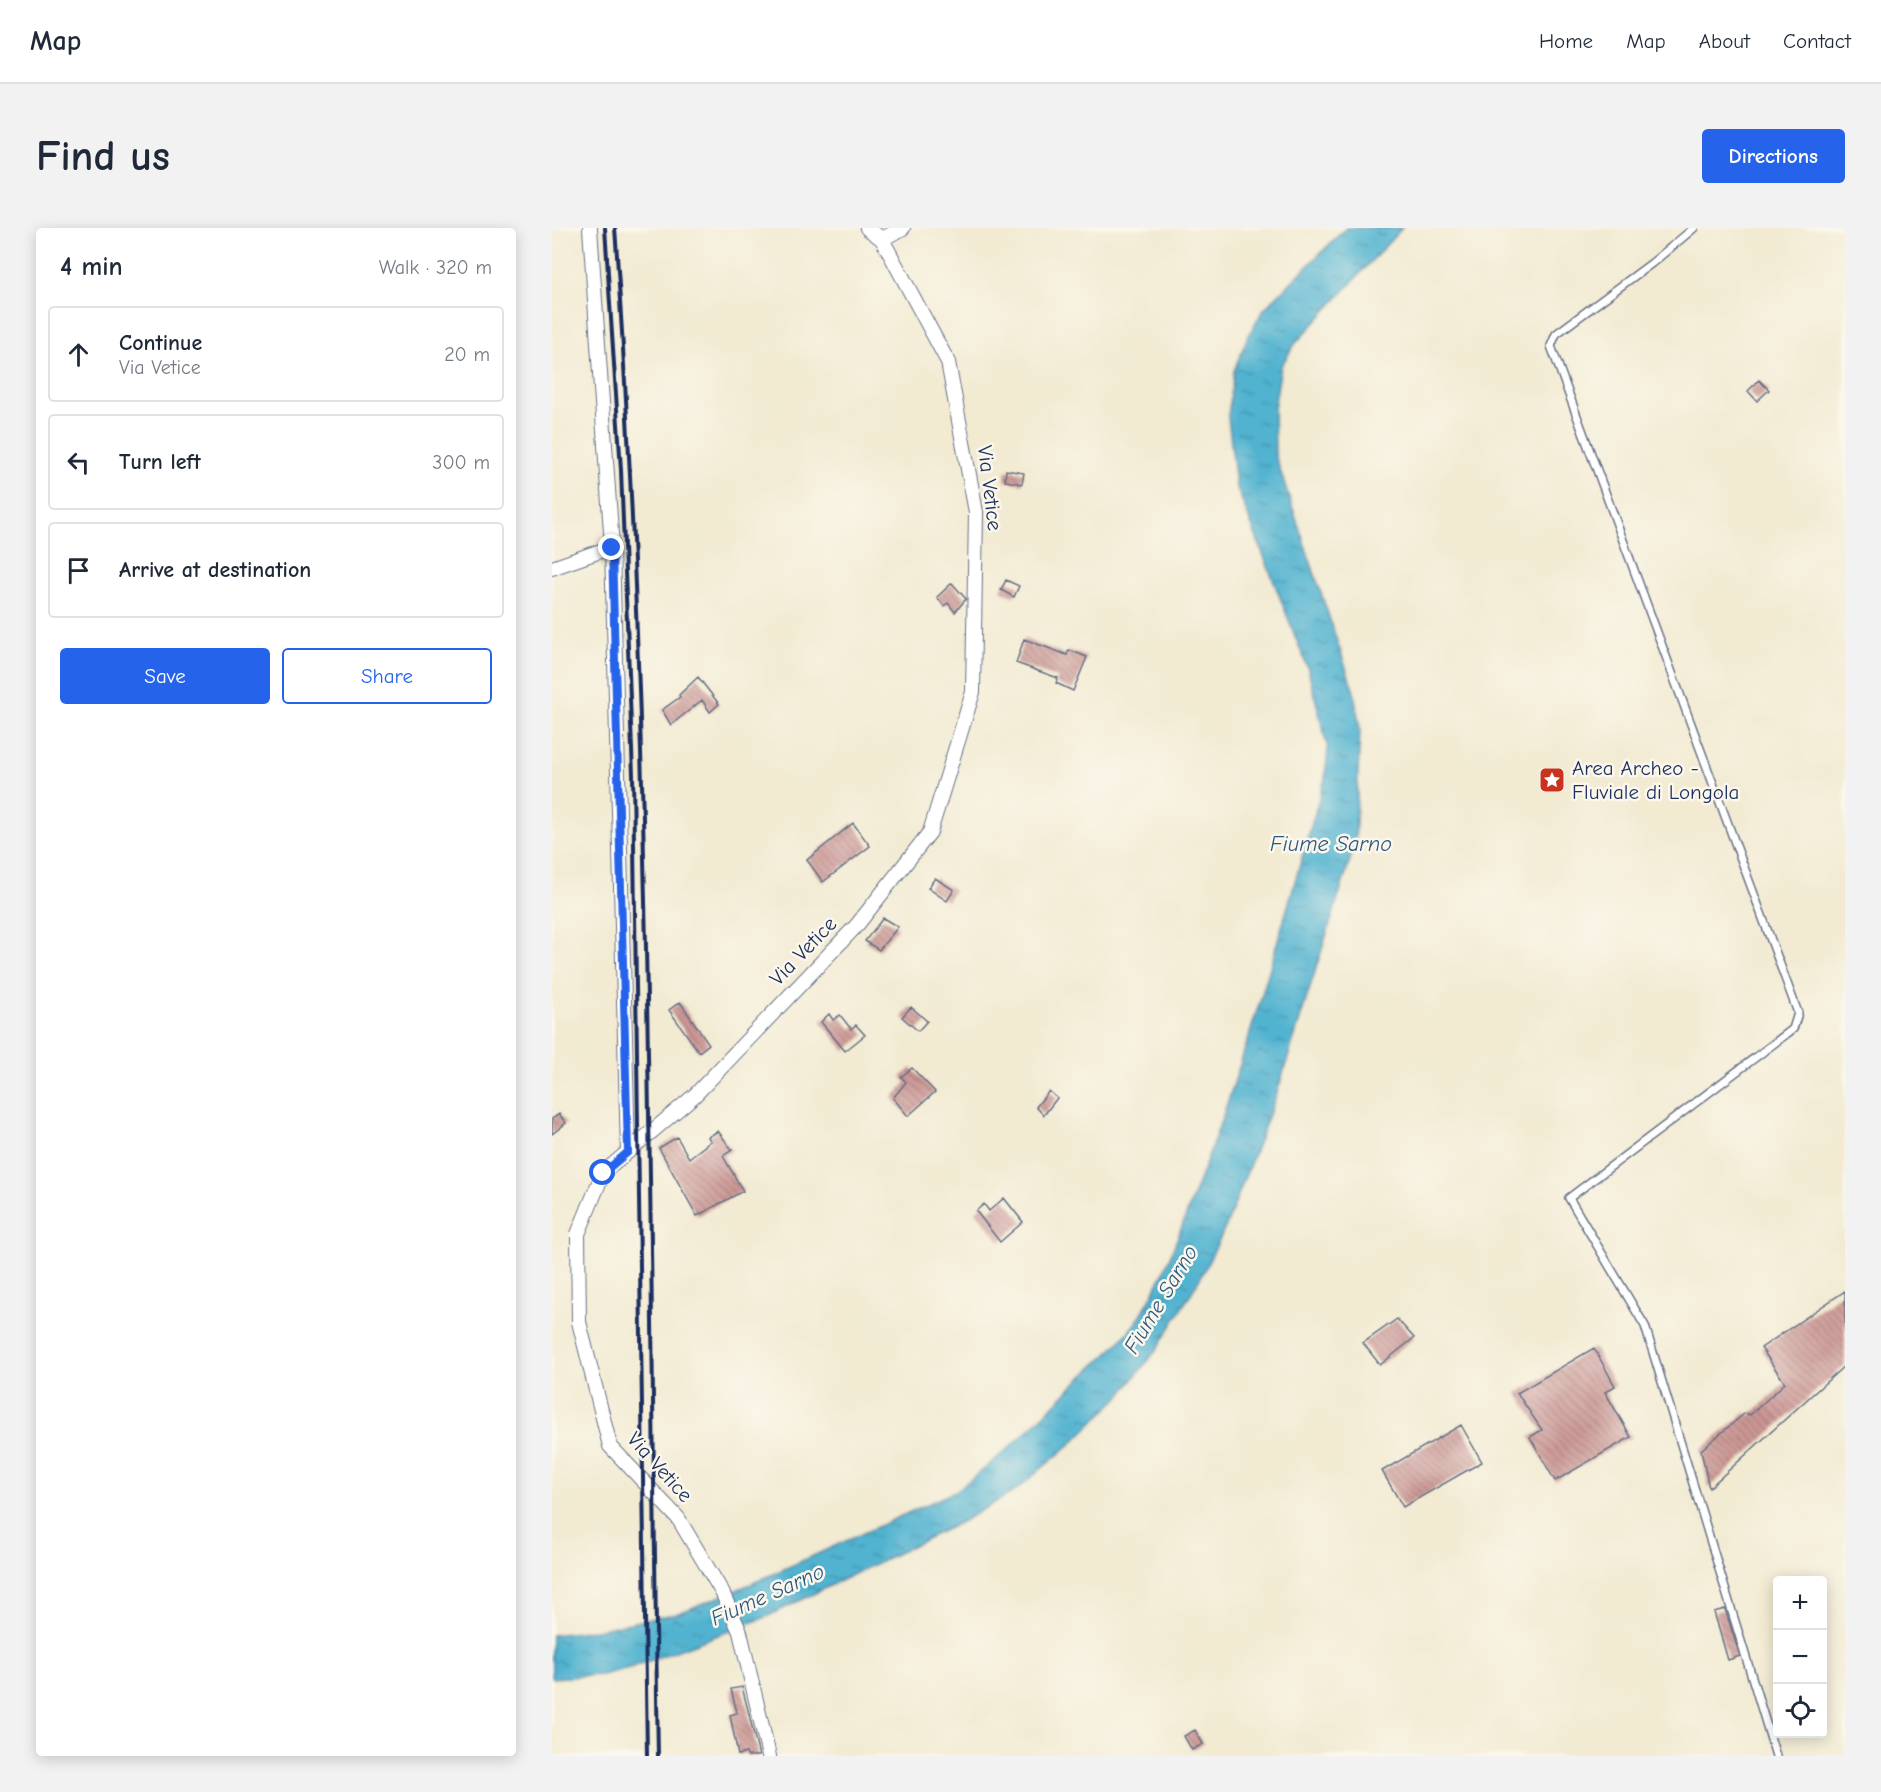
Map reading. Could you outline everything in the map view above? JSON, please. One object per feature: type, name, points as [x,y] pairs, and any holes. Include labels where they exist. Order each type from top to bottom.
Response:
[{"type":"street","points":[[590,228],[612,548],[628,1152]]},
{"type":"street","name":"Via Vetice","points":[[769,1756],[740,1632],[722,1592],[678,1518],[610,1446],[579,1322],[578,1234],[603,1173],[695,1095],[857,925],[930,832],[973,692],[976,512],[948,362],[882,239],[867,228]]},
{"type":"street","points":[[882,239],[903,228]]},
{"type":"street","points":[[552,568],[612,548]]},
{"type":"lane","points":[[1694,228],[1652,263],[1563,328],[1556,334],[1551,346],[1798,1013],[1793,1029],[1569,1198],[1645,1326],[1776,1756]]},
{"type":"water","name":"Fiume Sarno","points":[[1346,228],[1402,228],[1295,344],[1281,366],[1274,408],[1275,455],[1354,692],[1360,729],[1355,844],[1275,1099],[1227,1224],[1201,1277],[1157,1349],[1119,1397],[1073,1442],[1015,1491],[961,1522],[766,1617],[633,1667],[601,1675],[552,1678],[552,1635],[596,1630],[679,1613],[751,1584],[954,1492],[1005,1452],[1113,1348],[1135,1324],[1150,1300],[1179,1235],[1233,1086],[1325,779],[1328,749],[1308,669],[1236,485],[1228,417],[1234,371],[1248,336],[1264,309]]},
{"type":"building","points":[[1759,380],[1769,390],[1757,401],[1748,391]]},
{"type":"building","points":[[1006,470],[1024,473],[1022,484],[1005,481]]},
{"type":"building","points":[[1006,580],[1019,586],[1014,597],[1001,590]]},
{"type":"building","points":[[952,583],[966,599],[955,612],[948,603],[944,606],[937,597]]},
{"type":"building","points":[[1024,639],[1067,655],[1069,650],[1087,657],[1073,691],[1056,683],[1058,678],[1016,663]]},
{"type":"building","points":[[698,677],[719,704],[710,712],[702,700],[671,725],[662,710],[680,697],[679,695]]},
{"type":"building","points":[[853,823],[870,846],[823,882],[807,860]]},
{"type":"building","points":[[935,878],[954,890],[947,901],[928,888]]},
{"type":"building","points":[[883,918],[898,927],[879,950],[865,941]]},
{"type":"building","points":[[680,1002],[709,1044],[699,1052],[669,1010]]},
{"type":"building","points":[[911,1007],[927,1021],[918,1031],[902,1017]]},
{"type":"building","points":[[829,1014],[833,1020],[840,1015],[851,1029],[856,1025],[865,1035],[845,1051],[821,1022]]},
{"type":"building","points":[[912,1068],[935,1092],[908,1116],[893,1098],[906,1082],[901,1077]]},
{"type":"building","points":[[1049,1091],[1057,1098],[1044,1115],[1036,1107]]},
{"type":"building","points":[[559,1114],[566,1123],[552,1134],[552,1119]]},
{"type":"building","points":[[718,1131],[732,1150],[723,1156],[743,1191],[697,1216],[659,1148],[677,1137],[689,1158],[711,1141],[708,1137]]},
{"type":"building","points":[[1004,1198],[1023,1222],[1000,1242],[976,1211],[984,1204],[989,1211]]},
{"type":"building","points":[[1845,1291],[1845,1365],[1709,1488],[1701,1450],[1745,1413],[1750,1415],[1785,1383],[1761,1348]]},
{"type":"building","points":[[1397,1319],[1414,1338],[1380,1365],[1363,1343]]},
{"type":"building","points":[[1594,1348],[1615,1386],[1605,1392],[1631,1437],[1555,1481],[1530,1437],[1542,1430],[1517,1393]]},
{"type":"building","points":[[1461,1425],[1482,1462],[1403,1507],[1382,1471]]},
{"type":"building","points":[[1725,1609],[1740,1656],[1728,1660],[1714,1612]]},
{"type":"building","points":[[742,1687],[759,1756],[747,1756],[746,1753],[738,1755],[730,1715],[737,1713],[731,1689]]},
{"type":"building","points":[[1195,1730],[1203,1744],[1192,1750],[1184,1736]]},
{"type":"railway","points":[[605,228],[621,470],[633,775],[647,1756]]},
{"type":"railway","points":[[615,228],[627,419],[642,801],[658,1756]]},
{"type":"place","name":"Area Archeo - Fluviale di Longola","points":[[1552,780]]},
{"type":"route","points":[[603,1173],[628,1152],[612,548]]}]
